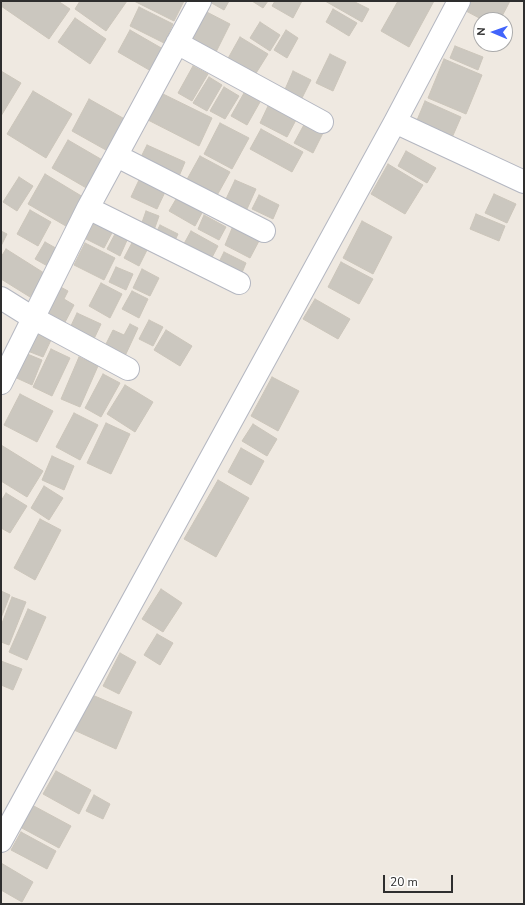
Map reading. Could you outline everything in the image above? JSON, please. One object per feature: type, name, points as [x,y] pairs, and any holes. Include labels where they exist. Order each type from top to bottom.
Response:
[{"type":"street","points":[[1,382],[88,208],[200,1]]},
{"type":"street","points":[[1,841],[395,122],[459,1]]},
{"type":"street","points":[[177,43],[322,122]]},
{"type":"street","points":[[395,122],[524,182]]},
{"type":"street","points":[[117,156],[264,231]]},
{"type":"street","points":[[88,208],[239,283]]},
{"type":"street","points":[[1,298],[33,318],[128,369]]},
{"type":"building","points":[[1,1],[58,1],[70,9],[49,39],[1,6]]},
{"type":"building","points":[[80,1],[127,1],[106,31],[75,9]]},
{"type":"building","points":[[134,1],[184,1],[174,21]]},
{"type":"building","points":[[208,1],[229,1],[224,10]]},
{"type":"building","points":[[252,1],[268,1],[263,8]]},
{"type":"building","points":[[275,1],[302,1],[293,18],[272,6]]},
{"type":"building","points":[[325,1],[353,1],[369,9],[362,22]]},
{"type":"building","points":[[398,1],[434,1],[409,47],[381,31]]},
{"type":"building","points":[[471,1],[510,1],[504,12],[473,12],[473,15],[466,11]]},
{"type":"building","points":[[139,7],[173,24],[164,43],[130,26]]},
{"type":"building","points":[[199,8],[230,24],[215,54],[184,38]]},
{"type":"building","points":[[333,9],[357,23],[349,36],[326,22]]},
{"type":"building","points":[[75,18],[106,39],[90,64],[58,42]]},
{"type":"building","points":[[260,22],[280,35],[270,51],[250,38]]},
{"type":"building","points":[[130,30],[163,49],[151,71],[118,52]]},
{"type":"building","points":[[286,30],[298,38],[287,58],[274,50]]},
{"type":"building","points":[[240,37],[268,54],[253,78],[226,62]]},
{"type":"building","points":[[455,46],[483,57],[478,70],[450,58]]},
{"type":"building","points":[[330,54],[346,62],[333,91],[316,83]]},
{"type":"building","points":[[444,59],[482,75],[466,114],[428,98]]},
{"type":"building","points":[[193,66],[208,74],[192,101],[178,93]]},
{"type":"building","points":[[1,71],[21,83],[1,116]]},
{"type":"building","points":[[293,71],[311,80],[300,102],[283,94]]},
{"type":"building","points":[[209,77],[222,85],[207,111],[193,103]]},
{"type":"building","points":[[224,87],[239,96],[225,119],[210,111]]},
{"type":"building","points":[[33,91],[72,114],[46,158],[7,134]]},
{"type":"building","points":[[161,93],[212,118],[199,146],[148,120]]},
{"type":"building","points":[[244,93],[260,102],[247,125],[231,116]]},
{"type":"building","points":[[89,99],[130,122],[113,154],[72,131]]},
{"type":"building","points":[[425,101],[461,117],[451,140],[415,125]]},
{"type":"building","points":[[269,104],[297,118],[287,137],[260,123]]},
{"type":"building","points":[[306,121],[324,131],[313,153],[294,143]]},
{"type":"building","points":[[220,123],[249,138],[232,169],[204,154]]},
{"type":"building","points":[[261,129],[303,152],[292,172],[250,149]]},
{"type":"building","points":[[68,140],[111,165],[95,193],[52,168]]},
{"type":"building","points":[[147,145],[185,162],[177,181],[138,163]]},
{"type":"building","points":[[406,151],[436,168],[427,183],[398,166]]},
{"type":"building","points":[[200,156],[230,172],[215,199],[185,183]]},
{"type":"building","points":[[388,164],[423,185],[405,214],[371,194]]},
{"type":"building","points":[[45,174],[88,200],[71,229],[28,204]]},
{"type":"building","points":[[19,177],[33,186],[17,211],[3,202]]},
{"type":"building","points":[[139,180],[165,192],[157,209],[131,197]]},
{"type":"building","points":[[235,180],[256,189],[247,209],[226,199]]},
{"type":"building","points":[[179,194],[204,209],[195,226],[169,211]]},
{"type":"building","points":[[494,194],[516,204],[507,223],[485,213]]},
{"type":"building","points":[[259,195],[279,205],[273,219],[252,209]]},
{"type":"building","points":[[30,210],[51,222],[38,246],[17,234]]},
{"type":"building","points":[[146,211],[159,216],[152,236],[139,231]]},
{"type":"building","points":[[476,214],[505,226],[499,241],[470,229]]},
{"type":"building","points":[[204,215],[226,227],[219,240],[198,229]]},
{"type":"building","points":[[96,219],[114,229],[104,248],[86,239]]},
{"type":"building","points":[[362,221],[392,237],[373,274],[343,258]]},
{"type":"building","points":[[160,225],[178,234],[171,249],[153,239]]},
{"type":"building","points":[[233,226],[260,239],[250,258],[225,245]]},
{"type":"building","points":[[1,231],[7,234],[1,246]]},
{"type":"building","points":[[191,231],[218,246],[208,265],[180,251]]},
{"type":"building","points":[[116,232],[128,238],[120,256],[107,249]]},
{"type":"building","points":[[134,239],[149,246],[139,266],[124,258]]},
{"type":"building","points":[[45,242],[61,251],[51,268],[35,259]]},
{"type":"building","points":[[85,243],[115,258],[104,280],[74,265]]},
{"type":"building","points":[[6,249],[44,273],[30,297],[1,279],[1,257]]},
{"type":"building","points":[[224,252],[246,263],[239,280],[216,268]]},
{"type":"building","points":[[341,262],[373,279],[359,304],[328,287]]},
{"type":"building","points":[[116,267],[133,274],[126,290],[109,282]]},
{"type":"building","points":[[142,269],[159,278],[150,296],[133,288]]},
{"type":"building","points":[[101,283],[122,294],[110,318],[89,306]]},
{"type":"building","points":[[55,284],[68,291],[64,299],[74,305],[62,328],[39,316]]},
{"type":"building","points":[[132,291],[148,299],[139,318],[122,309]]},
{"type":"building","points":[[315,299],[350,319],[338,339],[303,319]]},
{"type":"building","points":[[77,313],[101,324],[93,341],[69,330]]},
{"type":"building","points":[[149,320],[163,327],[153,346],[139,339]]},
{"type":"building","points":[[130,324],[138,328],[125,356],[105,346],[113,330],[124,335]]},
{"type":"building","points":[[28,330],[51,340],[43,357],[20,348]]},
{"type":"building","points":[[166,330],[192,346],[180,366],[154,350]]},
{"type":"building","points":[[51,349],[70,358],[52,396],[33,387]]},
{"type":"building","points":[[20,351],[42,360],[32,385],[10,375]]},
{"type":"building","points":[[79,357],[98,366],[80,407],[61,399]]},
{"type":"building","points":[[103,374],[120,383],[101,417],[85,408]]},
{"type":"building","points":[[272,377],[299,391],[278,431],[251,416]]},
{"type":"building","points":[[125,385],[153,402],[135,432],[107,414]]},
{"type":"building","points":[[20,394],[53,411],[37,442],[4,425]]},
{"type":"building","points":[[74,413],[98,425],[80,460],[56,447]]},
{"type":"building","points":[[106,423],[130,434],[111,474],[87,463]]},
{"type":"building","points":[[253,424],[277,439],[267,456],[242,441]]},
{"type":"building","points":[[1,445],[43,471],[27,497],[1,481]]},
{"type":"building","points":[[241,448],[264,461],[251,485],[228,472]]},
{"type":"building","points":[[52,456],[74,466],[64,490],[42,480]]},
{"type":"building","points":[[218,480],[249,498],[216,557],[184,539]]},
{"type":"building","points":[[44,486],[63,498],[49,520],[31,508]]},
{"type":"building","points":[[6,493],[27,506],[10,533],[1,528],[1,501]]},
{"type":"building","points":[[40,519],[61,530],[35,580],[14,568]]},
{"type":"building","points":[[161,589],[182,603],[163,632],[142,619]]},
{"type":"building","points":[[1,591],[10,595],[1,618]]},
{"type":"building","points":[[12,597],[26,602],[9,645],[1,642],[1,626]]},
{"type":"building","points":[[28,609],[46,617],[27,660],[9,652]]},
{"type":"building","points":[[157,634],[173,643],[160,665],[144,655]]},
{"type":"building","points":[[120,653],[136,662],[119,694],[103,686]]},
{"type":"building","points":[[1,661],[22,669],[13,690],[1,685]]},
{"type":"building","points":[[90,694],[132,712],[116,749],[74,730]]},
{"type":"building","points":[[56,771],[91,790],[79,814],[43,794]]},
{"type":"building","points":[[94,795],[110,804],[103,819],[86,811]]},
{"type":"building","points":[[32,805],[71,826],[59,848],[20,827]]},
{"type":"building","points":[[21,832],[56,851],[47,869],[11,850]]},
{"type":"building","points":[[1,863],[33,882],[22,902],[1,890]]}]
